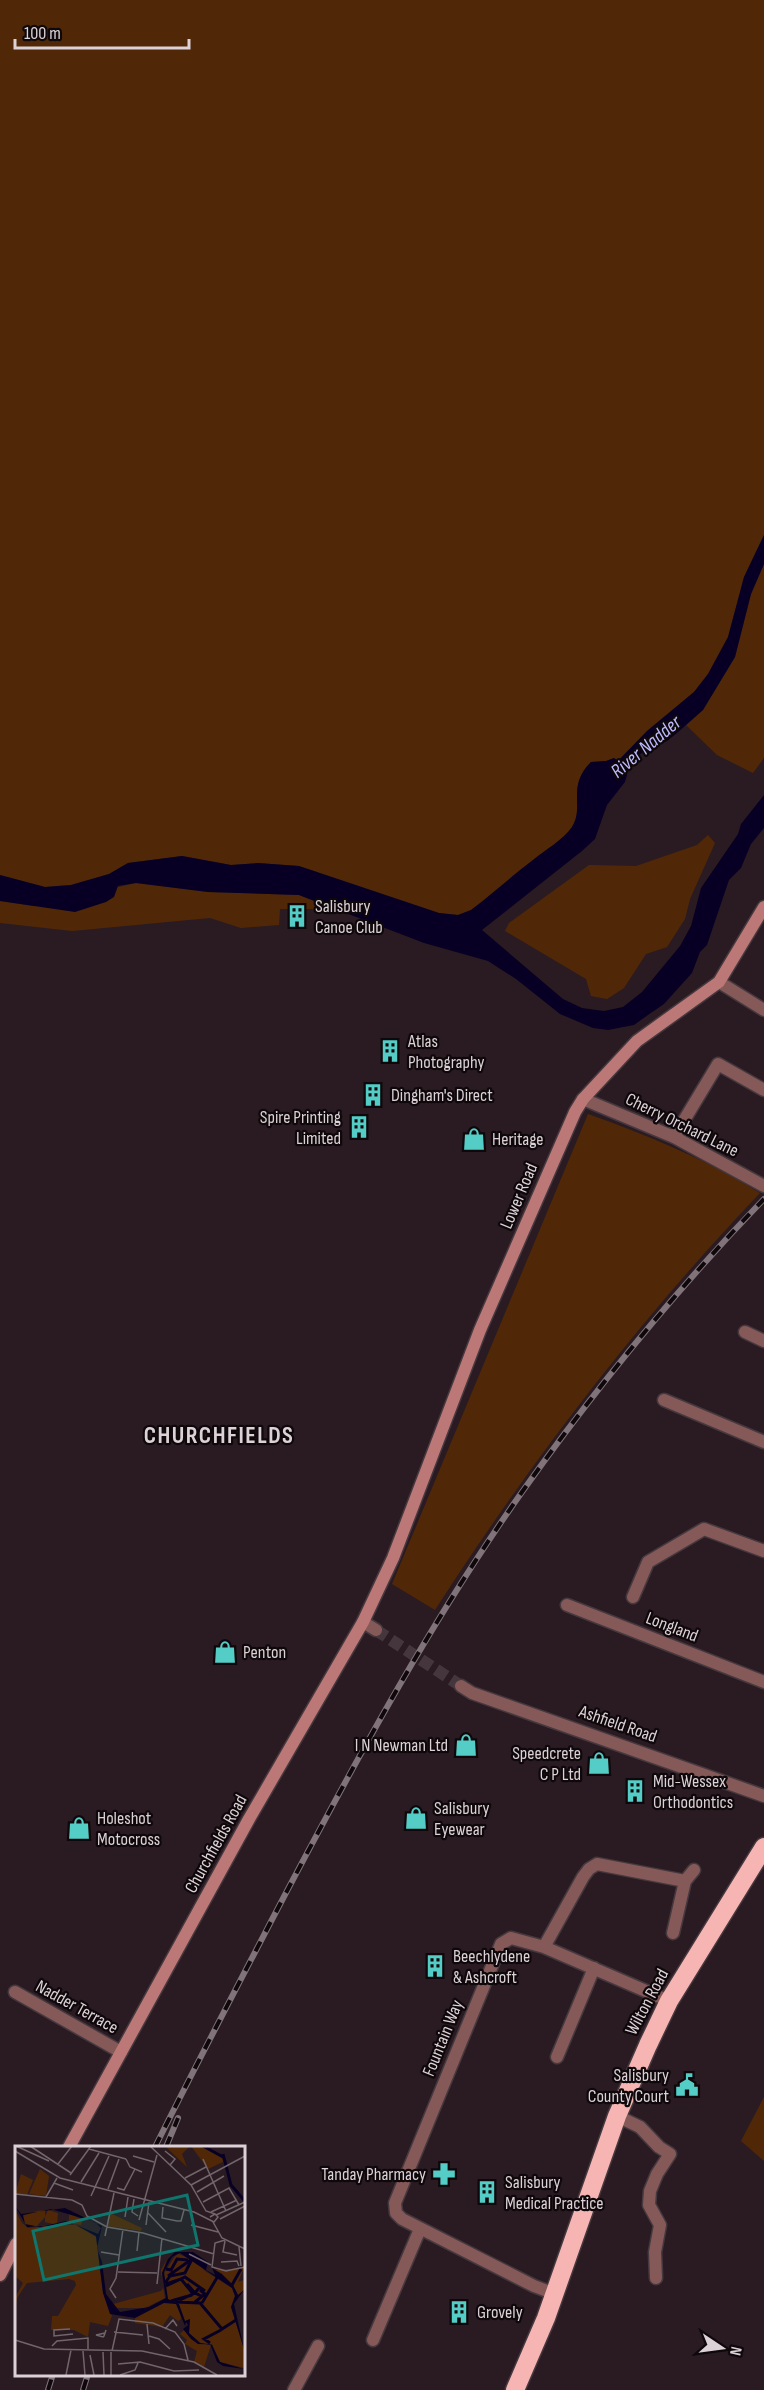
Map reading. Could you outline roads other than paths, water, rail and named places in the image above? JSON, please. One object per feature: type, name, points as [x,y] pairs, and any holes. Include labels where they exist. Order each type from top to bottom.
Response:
[{"type":"highway","name":"Wilton Road","points":[[515,2390],[527,2367],[555,2294],[617,2116],[669,2001],[764,1848]]},
{"type":"street","name":"Lower Road","points":[[393,1558],[480,1330],[574,1112],[583,1099],[637,1041],[719,982],[764,907]]},
{"type":"street","points":[[719,982],[764,1010]]},
{"type":"street","points":[[674,1137],[718,1064],[764,1090]]},
{"type":"street","name":"Cherry Orchard Lane","points":[[583,1099],[674,1137],[764,1186]]},
{"type":"street","points":[[745,1332],[764,1341]]},
{"type":"street","points":[[664,1400],[764,1443]]},
{"type":"street","points":[[633,1597],[648,1562],[704,1529],[764,1551]]},
{"type":"street","name":"Churchfields Road","points":[[70,2146],[265,1791],[363,1622],[393,1558]]},
{"type":"street","name":"Longland","points":[[567,1605],[764,1682]]},
{"type":"street","points":[[363,1622],[376,1630]]},
{"type":"street","name":"Ashfield Road","points":[[461,1686],[472,1693],[764,1796]]},
{"type":"street","points":[[544,1947],[583,1877],[597,1864],[685,1881]]},
{"type":"street","points":[[673,1933],[685,1881],[694,1870]]},
{"type":"street","name":"Fountain Way","points":[[555,2294],[534,2286],[402,2219],[396,2213],[395,2203],[501,1944],[511,1938],[544,1947],[669,2001]]},
{"type":"street","points":[[556,2057],[594,1968]]},
{"type":"street","name":"Nadder Terrace","points":[[15,1992],[121,2052]]},
{"type":"street","points":[[617,2116],[640,2127],[659,2147],[670,2154],[657,2174],[650,2191],[649,2205],[660,2225],[655,2252],[656,2278]]},
{"type":"street","points":[[373,2340],[420,2229]]},
{"type":"street","points":[[0,2274],[15,2246]]},
{"type":"street","points":[[294,2390],[318,2346]]},
{"type":"water","name":"River Nadder","points":[[764,535],[764,564],[751,594],[735,657],[703,710],[667,741],[643,752],[623,768],[627,775],[625,782],[607,805],[595,839],[482,930],[563,999],[582,1008],[604,1011],[623,1007],[642,992],[680,946],[691,926],[701,888],[738,834],[741,824],[764,795],[764,828],[751,844],[741,868],[729,880],[707,945],[700,952],[692,973],[664,1004],[634,1025],[608,1030],[593,1028],[560,1014],[516,979],[488,961],[424,943],[299,895],[208,892],[136,883],[118,886],[114,897],[106,902],[75,912],[0,901],[0,875],[45,887],[71,885],[109,874],[128,863],[182,856],[231,865],[258,863],[299,866],[439,913],[458,915],[471,910],[568,832],[576,819],[579,780],[591,762],[614,758],[618,761],[647,731],[694,692],[708,674],[728,637],[744,577]]},
{"type":"tunnel","points":[[376,1630],[461,1686]]},
{"type":"railway","points":[[156,2146],[342,1787],[458,1588],[522,1492],[607,1378],[699,1269],[764,1199]]},
{"type":"railway","points":[[166,2146],[178,2118]]},
{"type":"railway","points":[[48,2390],[53,2375]]},
{"type":"railway","points":[[83,2390],[88,2375]]},
{"type":"place","name":"Salisbury Canoe Club","points":[[297,916]]},
{"type":"place","name":"Atlas Photography","points":[[390,1051]]},
{"type":"place","name":"Dingham's Direct","points":[[373,1095]]},
{"type":"place","name":"Spire Printing Limited","points":[[359,1127]]},
{"type":"place","name":"Heritage","points":[[474,1139]]},
{"type":"place","name":"Penton","points":[[225,1652]]},
{"type":"place","name":"I N Newman Ltd","points":[[466,1745]]},
{"type":"place","name":"Speedcrete C P Ltd","points":[[599,1763]]},
{"type":"place","name":"Mid-Wessex Orthodontics","points":[[635,1791]]},
{"type":"place","name":"Salisbury Eyewear","points":[[416,1818]]},
{"type":"place","name":"Holeshot Motocross","points":[[79,1828]]},
{"type":"place","name":"Beechlydene & Ashcroft","points":[[435,1966]]},
{"type":"place","name":"Salisbury County Court","points":[[687,2085]]},
{"type":"place","name":"Tanday Pharmacy","points":[[444,2174]]},
{"type":"place","name":"Salisbury Medical Practice","points":[[487,2192]]},
{"type":"place","name":"Grovely","points":[[459,2312]]},
{"type":"district","name":"CHURCHFIELDS","points":[[219,1435]]}]
